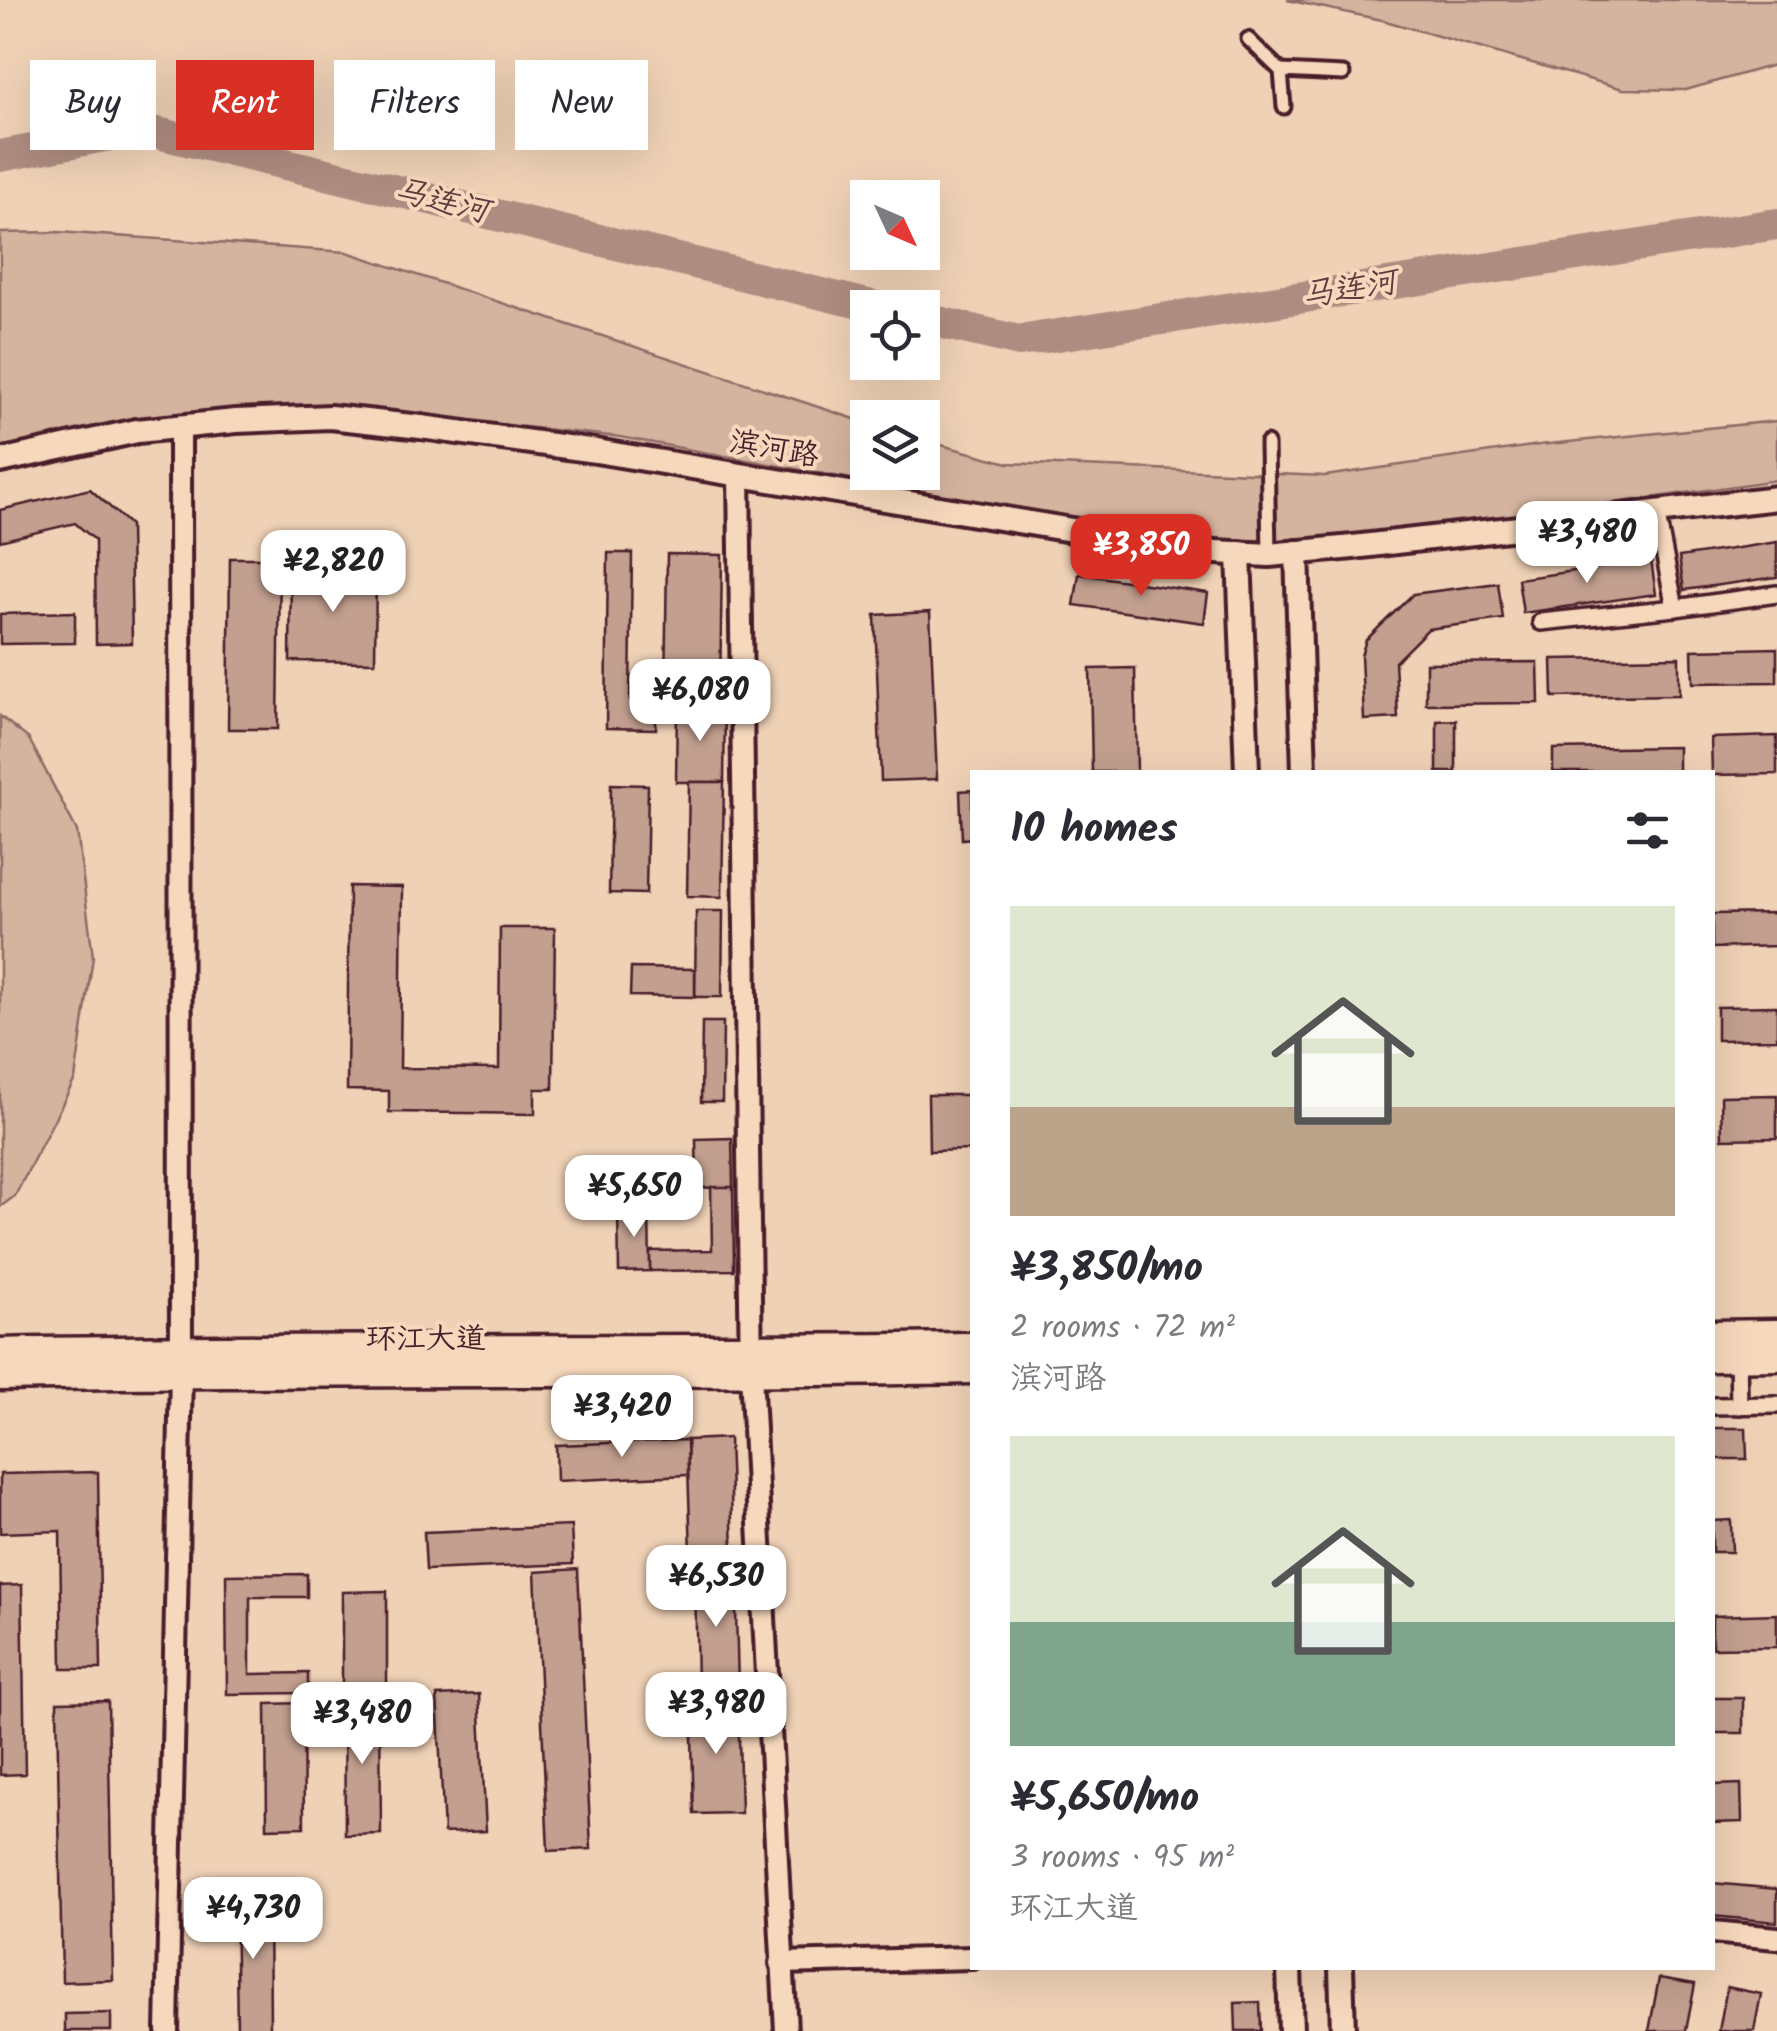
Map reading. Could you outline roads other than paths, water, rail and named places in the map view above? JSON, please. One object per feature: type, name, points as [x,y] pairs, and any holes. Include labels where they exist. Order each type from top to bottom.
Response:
[{"type":"highway","points":[[1715,1335],[1777,1334]]},
{"type":"highway","name":"环江大道","points":[[751,1362],[970,1347]]},
{"type":"highway","name":"环江大道","points":[[0,1353],[181,1361],[751,1362],[970,1369]]},
{"type":"highway","points":[[1725,1357],[1777,1356]]},
{"type":"highway","name":"环江大道","points":[[0,1376],[181,1361]]},
{"type":"main road","name":"滨河路","points":[[0,462],[137,431],[330,417],[596,451],[1198,551],[1268,554],[1777,498]]},
{"type":"main road","points":[[1297,552],[1304,770]]},
{"type":"main road","points":[[1239,553],[1247,770]]},
{"type":"main road","points":[[1289,1970],[1291,2031]]},
{"type":"main road","points":[[1340,1970],[1342,2031]]},
{"type":"street","points":[[1248,39],[1282,71],[1343,74]]},
{"type":"street","points":[[1282,71],[1284,107]]},
{"type":"street","points":[[167,2031],[181,1361],[180,427]]},
{"type":"street","points":[[1268,443],[1268,554]]},
{"type":"street","points":[[740,475],[751,1362],[786,2031]]},
{"type":"street","points":[[1656,511],[1674,608]]},
{"type":"street","points":[[1540,622],[1777,594]]},
{"type":"street","points":[[1725,1357],[1739,1406]]},
{"type":"street","points":[[1715,1406],[1777,1405]]},
{"type":"street","points":[[1715,1932],[1777,1938]]},
{"type":"street","points":[[781,1963],[970,1958]]},
{"type":"waterway","name":"马连河","points":[[0,156],[141,129],[850,301]]},
{"type":"waterway","name":"马连河","points":[[940,322],[1019,341],[1777,224]]}]
